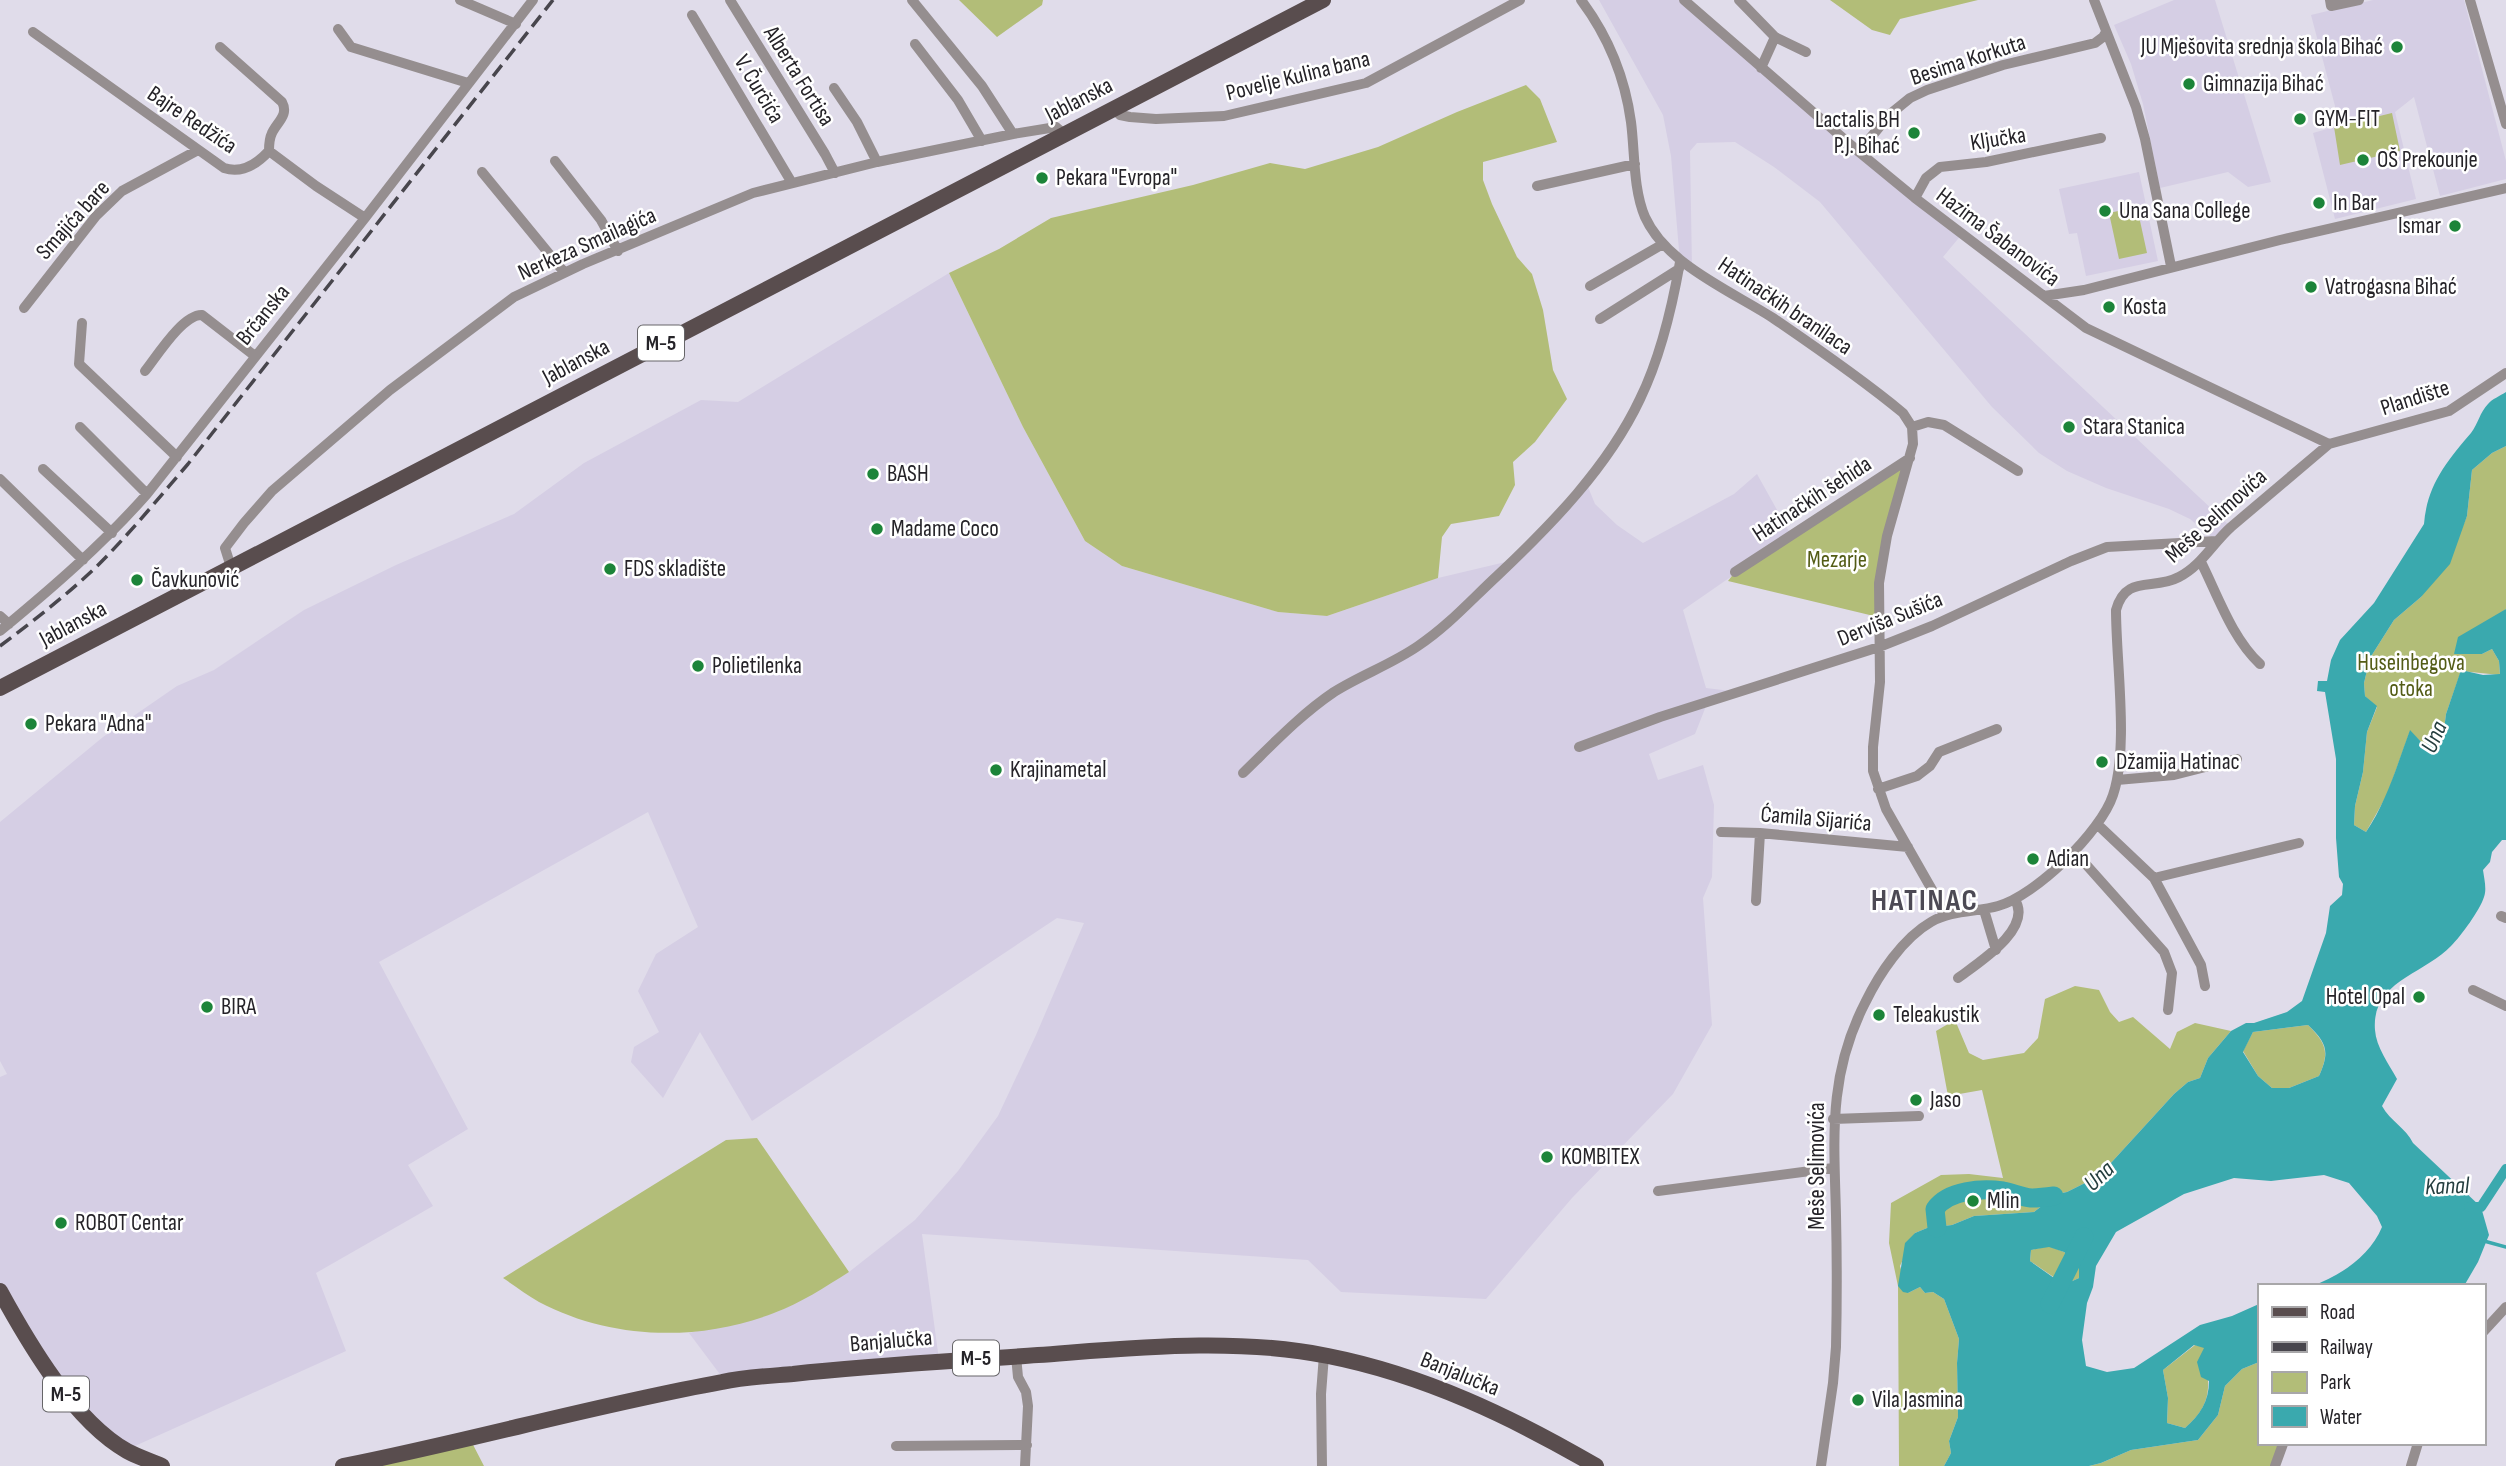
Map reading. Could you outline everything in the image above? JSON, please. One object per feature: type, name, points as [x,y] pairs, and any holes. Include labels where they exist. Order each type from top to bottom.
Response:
[{"type":"main road","name":"Jablanska","points":[[0,688],[1323,0]]},
{"type":"main road","name":"M-5","points":[[0,1292],[63,1391],[89,1420],[126,1450],[162,1466]]},
{"type":"main road","name":"Banjalučka","points":[[343,1466],[561,1415],[725,1381],[863,1366],[1139,1348],[1221,1346],[1324,1355],[1407,1377],[1467,1399],[1524,1426],[1596,1466]]},
{"type":"street","points":[[460,0],[516,24]]},
{"type":"street","name":"Brčanska","points":[[0,632],[112,534],[147,494],[533,0]]},
{"type":"street","name":"Alberta Fortisa","points":[[730,0],[835,173]]},
{"type":"street","points":[[912,0],[982,86],[1013,134]]},
{"type":"street","name":"Povelje Kulina bana","points":[[1113,108],[1120,115],[1129,117],[1224,116],[1366,83],[1520,0]]},
{"type":"street","name":"Hatinačkih branilaca","points":[[1581,0],[1599,24],[1616,65],[1630,121],[1639,198],[1645,217],[1679,265],[1744,300],[1817,348],[1903,413],[1912,428]]},
{"type":"street","name":"Hazima Šabanovića","points":[[1684,0],[1915,198],[2086,328],[2329,444]]},
{"type":"street","points":[[1739,0],[1775,37],[1806,52]]},
{"type":"street","points":[[2094,0],[2128,83],[2146,139],[2171,266]]},
{"type":"street","points":[[2330,0],[2331,6],[2359,0]]},
{"type":"street","points":[[2470,0],[2506,122]]},
{"type":"street","name":"V. Čurčića","points":[[692,15],[792,183]]},
{"type":"street","points":[[338,29],[351,47],[468,83]]},
{"type":"street","name":"Bajre Redžića","points":[[33,32],[224,168],[232,171],[251,166],[269,151],[365,218]]},
{"type":"street","name":"Besima Korkuta","points":[[1859,152],[1899,106],[1927,90],[2003,65],[2088,45],[2103,37],[2106,32]]},
{"type":"street","points":[[1761,68],[1775,37]]},
{"type":"street","points":[[915,44],[958,100],[982,141]]},
{"type":"street","points":[[220,47],[282,102],[285,112],[271,135],[269,151]]},
{"type":"street","points":[[834,88],[857,122],[877,162]]},
{"type":"street","name":"Nerkeza Smailagića","points":[[231,567],[225,548],[272,491],[390,390],[513,297],[564,272],[752,193],[877,162],[1013,134],[1056,127],[1064,134]]},
{"type":"street","name":"Ključka","points":[[1915,198],[1926,178],[1940,167],[1986,162],[2101,138]]},
{"type":"street","name":"Smajića bare","points":[[24,308],[96,216],[122,191],[198,150]]},
{"type":"street","points":[[555,160],[601,220],[618,251]]},
{"type":"street","points":[[1537,186],[1635,164]]},
{"type":"street","points":[[482,172],[564,272]]},
{"type":"street","points":[[2043,296],[2084,290],[2171,266],[2506,188]]},
{"type":"street","points":[[1590,286],[1663,244]]},
{"type":"street","points":[[1600,319],[1679,265]]},
{"type":"street","points":[[1243,774],[1278,738],[1336,691],[1405,654],[1439,631],[1514,560],[1580,489],[1619,437],[1640,400],[1665,332],[1679,265]]},
{"type":"street","points":[[145,371],[185,321],[196,315],[202,315],[255,356]]},
{"type":"street","points":[[82,323],[79,364],[177,457]]},
{"type":"street","name":"Plandište","points":[[2329,444],[2449,411],[2506,373]]},
{"type":"street","points":[[1944,916],[1886,809],[1873,771],[1880,682],[1879,583],[1897,498],[1913,444],[1912,428],[1928,422],[1944,425],[2018,471]]},
{"type":"street","points":[[80,427],[147,494]]},
{"type":"street","name":"Meše Selimovića","points":[[1821,1466],[1836,1347],[1833,1119],[1851,1031],[1880,977],[1916,933],[1944,916],[2015,900],[2042,881],[2074,851],[2097,824],[2113,796],[2120,754],[2116,624],[2119,601],[2130,588],[2169,582],[2201,562],[2216,541],[2329,444]]},
{"type":"street","name":"Hatinačkih šehida","points":[[1735,572],[1910,458]]},
{"type":"street","points":[[43,470],[112,534]]},
{"type":"street","points":[[0,479],[83,560]]},
{"type":"street","name":"Derviša Sušića","points":[[1579,747],[1660,717],[1879,647],[2107,547],[2216,541]]},
{"type":"street","points":[[2201,562],[2239,639],[2260,664]]},
{"type":"street","points":[[0,616],[9,624]]},
{"type":"street","points":[[1878,789],[1917,776],[1930,766],[1939,752],[1997,729]]},
{"type":"street","points":[[2117,780],[2174,775],[2237,759]]},
{"type":"street","points":[[2097,824],[2154,878],[2200,965],[2205,986]]},
{"type":"street","name":"Ćamila Sijarića","points":[[1721,832],[1908,846]]},
{"type":"street","points":[[1756,901],[1760,833]]},
{"type":"street","points":[[2154,878],[2300,843]]},
{"type":"street","points":[[2074,851],[2159,944],[2172,973],[2168,1010]]},
{"type":"street","points":[[1958,978],[1997,950],[2019,919],[2020,907],[2015,900]]},
{"type":"street","points":[[1984,909],[1997,950]]},
{"type":"street","points":[[2473,990],[2506,1006]]},
{"type":"street","points":[[1833,1119],[1919,1116]]},
{"type":"street","points":[[1658,1191],[1833,1168]]},
{"type":"street","points":[[2485,1330],[2506,1307]]},
{"type":"street","points":[[1322,1466],[1321,1394],[1324,1355]]},
{"type":"street","points":[[1016,1356],[1017,1377],[1026,1392],[1028,1406],[1025,1466]]},
{"type":"street","points":[[896,1446],[1027,1445]]},
{"type":"street","points":[[2275,1466],[2283,1445]]},
{"type":"street","points":[[2411,1466],[2417,1445]]},
{"type":"shaded area","points":[[1599,0],[1684,0],[1962,234],[1943,257],[2231,527],[2216,541],[2190,519],[2067,471],[2039,453],[1992,407],[1820,202],[1735,142],[1697,143],[1690,151],[1692,268],[1680,262],[1671,156],[1663,115]]},
{"type":"shaded area","name":"Gimnazija Bihać","points":[[2174,0],[2215,0],[2271,182],[2248,187],[2228,172],[2160,188],[2143,104],[2131,64],[2114,25]]},
{"type":"shaded area","points":[[2373,0],[2464,0],[2506,161],[2506,179],[2440,196],[2414,97],[2395,112],[2416,199],[2335,219],[2313,133],[2334,127],[2335,106],[2311,15]]},
{"type":"shaded area","name":"Una Sana College","points":[[2139,172],[2158,261],[2086,276],[2077,233],[2069,234],[2059,189]]},
{"type":"shaded area","points":[[949,273],[1023,427],[1085,541],[1122,566],[1278,612],[1327,616],[1438,578],[1514,560],[1586,482],[1595,504],[1617,525],[1643,543],[1734,494],[1757,474],[1791,535],[1683,610],[1706,688],[1739,692],[1708,701],[1695,734],[1649,754],[1658,780],[1703,765],[1714,805],[1712,877],[1703,898],[1712,1025],[1673,1094],[1572,1198],[1486,1299],[1341,1292],[1308,1260],[922,1234],[939,1360],[725,1381],[689,1333],[777,1312],[849,1272],[915,1220],[958,1171],[998,1116],[1084,923],[1057,918],[752,1121],[700,1032],[663,1098],[631,1062],[634,1047],[659,1032],[638,991],[656,954],[698,927],[648,812],[379,962],[468,1129],[408,1165],[433,1206],[316,1273],[346,1351],[126,1450],[89,1420],[0,1291],[0,1077],[7,1074],[0,1061],[0,822],[103,737],[177,686],[214,670],[304,610],[396,565],[514,514],[584,463],[701,400],[738,402]]},
{"type":"green space","points":[[959,0],[1043,0],[1042,5],[997,37]]},
{"type":"green space","points":[[1830,0],[1978,0],[1900,19],[1890,35],[1872,30]]},
{"type":"green space","points":[[1526,85],[1540,99],[1557,142],[1483,162],[1483,180],[1517,257],[1532,274],[1543,310],[1553,370],[1567,399],[1535,442],[1513,462],[1515,485],[1499,516],[1451,524],[1442,537],[1438,578],[1327,616],[1278,612],[1122,566],[1085,541],[1023,427],[949,273],[999,249],[1051,218],[1193,185],[1270,163],[1305,169],[1378,147]]},
{"type":"green space","points":[[2392,113],[2400,151],[2340,165],[2334,127]]},
{"type":"green space","points":[[2137,207],[2147,253],[2119,259],[2109,213]]},
{"type":"green space","name":"Huseinbegova otoka","points":[[2506,446],[2506,609],[2454,654],[2482,654],[2492,649],[2499,661],[2500,675],[2461,671],[2446,714],[2443,737],[2424,745],[2410,731],[2387,795],[2366,832],[2354,825],[2367,732],[2377,707],[2365,696],[2364,683],[2370,658],[2394,620],[2421,597],[2460,533],[2467,516],[2472,470],[2492,453]]},
{"type":"green space","name":"Mezarje","points":[[1910,458],[1897,498],[1878,617],[1728,581],[1735,572]]},
{"type":"green space","points":[[2075,986],[2099,990],[2110,1012],[2119,1022],[2133,1017],[2170,1049],[2177,1032],[2195,1023],[2231,1031],[2208,1058],[2200,1078],[2188,1082],[2174,1094],[2099,1176],[2067,1192],[2057,1194],[2034,1212],[1974,1216],[1952,1225],[1927,1228],[1915,1233],[1900,1266],[1908,1293],[1920,1287],[1925,1293],[1933,1292],[1944,1299],[1959,1339],[1958,1417],[1949,1441],[1951,1453],[1944,1466],[1899,1466],[1898,1286],[1889,1243],[1891,1203],[1941,1175],[1969,1174],[2003,1178],[1982,1090],[1948,1096],[1936,1031],[1955,1020],[1969,1053],[1983,1060],[2024,1053],[2038,1038],[2045,999]]},
{"type":"green space","points":[[2308,1025],[2319,1037],[2324,1048],[2324,1060],[2319,1076],[2289,1088],[2272,1088],[2258,1076],[2243,1051],[2253,1032]]},
{"type":"green space","points":[[757,1138],[849,1272],[803,1300],[774,1313],[716,1329],[655,1333],[625,1330],[567,1315],[539,1302],[503,1278],[726,1140]]},
{"type":"green space","points":[[2049,1246],[2064,1252],[2079,1263],[2079,1278],[2068,1283],[2055,1278],[2030,1261],[2031,1250]]},
{"type":"green space","points":[[2195,1345],[2204,1347],[2208,1392],[2201,1410],[2185,1428],[2167,1423],[2168,1398],[2163,1370]]},
{"type":"green space","points":[[2258,1362],[2258,1445],[2281,1445],[2275,1466],[2089,1466],[2131,1450],[2198,1440],[2218,1415],[2225,1386],[2242,1369]]},
{"type":"green space","points":[[469,1437],[484,1466],[371,1466]]},
{"type":"water","points":[[2506,392],[2506,446],[2492,453],[2472,470],[2467,516],[2450,564],[2421,597],[2394,620],[2370,658],[2364,683],[2365,696],[2377,706],[2367,732],[2354,825],[2366,832],[2380,808],[2410,730],[2424,745],[2443,737],[2446,714],[2461,670],[2483,675],[2500,674],[2499,661],[2492,649],[2482,654],[2454,654],[2458,637],[2506,609],[2506,840],[2502,840],[2492,852],[2490,862],[2483,870],[2485,894],[2470,923],[2440,956],[2390,989],[2376,1013],[2375,1030],[2380,1049],[2397,1079],[2382,1106],[2413,1143],[2481,1207],[2489,1235],[2478,1262],[2465,1284],[2317,1284],[2353,1264],[2370,1247],[2382,1227],[2377,1216],[2349,1183],[2324,1175],[2271,1181],[2234,1178],[2184,1194],[2116,1232],[2096,1266],[2082,1340],[2086,1366],[2107,1372],[2134,1368],[2200,1325],[2232,1316],[2258,1304],[2258,1362],[2242,1369],[2225,1386],[2218,1415],[2198,1440],[2131,1450],[2089,1466],[1944,1466],[1951,1453],[1949,1441],[1958,1417],[1959,1339],[1944,1299],[1933,1292],[1925,1293],[1920,1287],[1908,1293],[1898,1286],[1905,1243],[1915,1233],[1927,1228],[1952,1225],[1974,1216],[2034,1212],[2057,1194],[2067,1192],[2099,1176],[2174,1094],[2188,1082],[2200,1078],[2208,1058],[2231,1031],[2246,1023],[2287,1012],[2302,1001],[2326,933],[2330,906],[2342,895],[2343,884],[2339,877],[2336,838],[2336,759],[2325,692],[2317,691],[2318,681],[2327,681],[2331,660],[2340,640],[2374,603],[2424,524],[2429,497],[2440,474],[2473,429],[2485,407]],"holes":[[[2308,1025],[2325,1048],[2325,1060],[2319,1076],[2289,1088],[2272,1088],[2258,1076],[2243,1052],[2253,1032]],[[2049,1247],[2064,1252],[2079,1263],[2079,1278],[2068,1283],[2054,1278],[2030,1261],[2031,1250]],[[2194,1345],[2204,1348],[2197,1362],[2201,1377],[2209,1381],[2207,1395],[2199,1413],[2185,1428],[2167,1423],[2168,1398],[2163,1370]]]},
{"type":"waterway","name":"Kanal","points":[[2469,1207],[2481,1207],[2506,1169]]},
{"type":"waterway","points":[[1937,1228],[1935,1209],[1957,1194],[1985,1190],[2031,1198],[2054,1196]]},
{"type":"waterway","name":"Una","points":[[2050,1304],[2084,1237]]},
{"type":"waterway","points":[[2484,1241],[2506,1247]]},
{"type":"railway","points":[[0,646],[93,570],[153,505],[553,0]]},
{"type":"place","name":"JU Mješovita srednja škola Bihać","points":[[2397,47]]},
{"type":"place","name":"Gimnazija Bihać","points":[[2189,84]]},
{"type":"place","name":"GYM-FIT","points":[[2300,119]]},
{"type":"place","name":"Lactalis BH P.J. Bihać","points":[[1914,133]]},
{"type":"place","name":"OŠ Prekounje","points":[[2363,160]]},
{"type":"place","name":"Pekara \"Evropa\"","points":[[1042,178]]},
{"type":"place","name":"In Bar","points":[[2319,203]]},
{"type":"place","name":"Una Sana College","points":[[2105,211]]},
{"type":"place","name":"Ismar","points":[[2455,226]]},
{"type":"place","name":"Vatrogasna Bihać","points":[[2311,287]]},
{"type":"place","name":"Kosta","points":[[2109,307]]},
{"type":"place","name":"Stara Stanica","points":[[2069,427]]},
{"type":"place","name":"BASH","points":[[873,474]]},
{"type":"place","name":"Madame Coco","points":[[877,529]]},
{"type":"place","name":"FDS skladište","points":[[610,569]]},
{"type":"place","name":"Čavkunović","points":[[137,580]]},
{"type":"place","name":"Polietilenka","points":[[698,666]]},
{"type":"place","name":"Pekara \"Adna\"","points":[[31,724]]},
{"type":"place","name":"Džamija Hatinac","points":[[2102,762]]},
{"type":"place","name":"Krajinametal","points":[[996,770]]},
{"type":"place","name":"Adian","points":[[2033,859]]},
{"type":"place","name":"Hotel Opal","points":[[2419,997]]},
{"type":"place","name":"BIRA","points":[[207,1007]]},
{"type":"place","name":"Teleakustik","points":[[1879,1015]]},
{"type":"place","name":"Jaso","points":[[1916,1100]]},
{"type":"place","name":"KOMBITEX","points":[[1547,1157]]},
{"type":"place","name":"Mlin","points":[[1973,1201]]},
{"type":"place","name":"ROBOT Centar","points":[[61,1223]]},
{"type":"place","name":"Vila Jasmina","points":[[1858,1400]]},
{"type":"district","name":"HATINAC","points":[[1925,901]]}]
